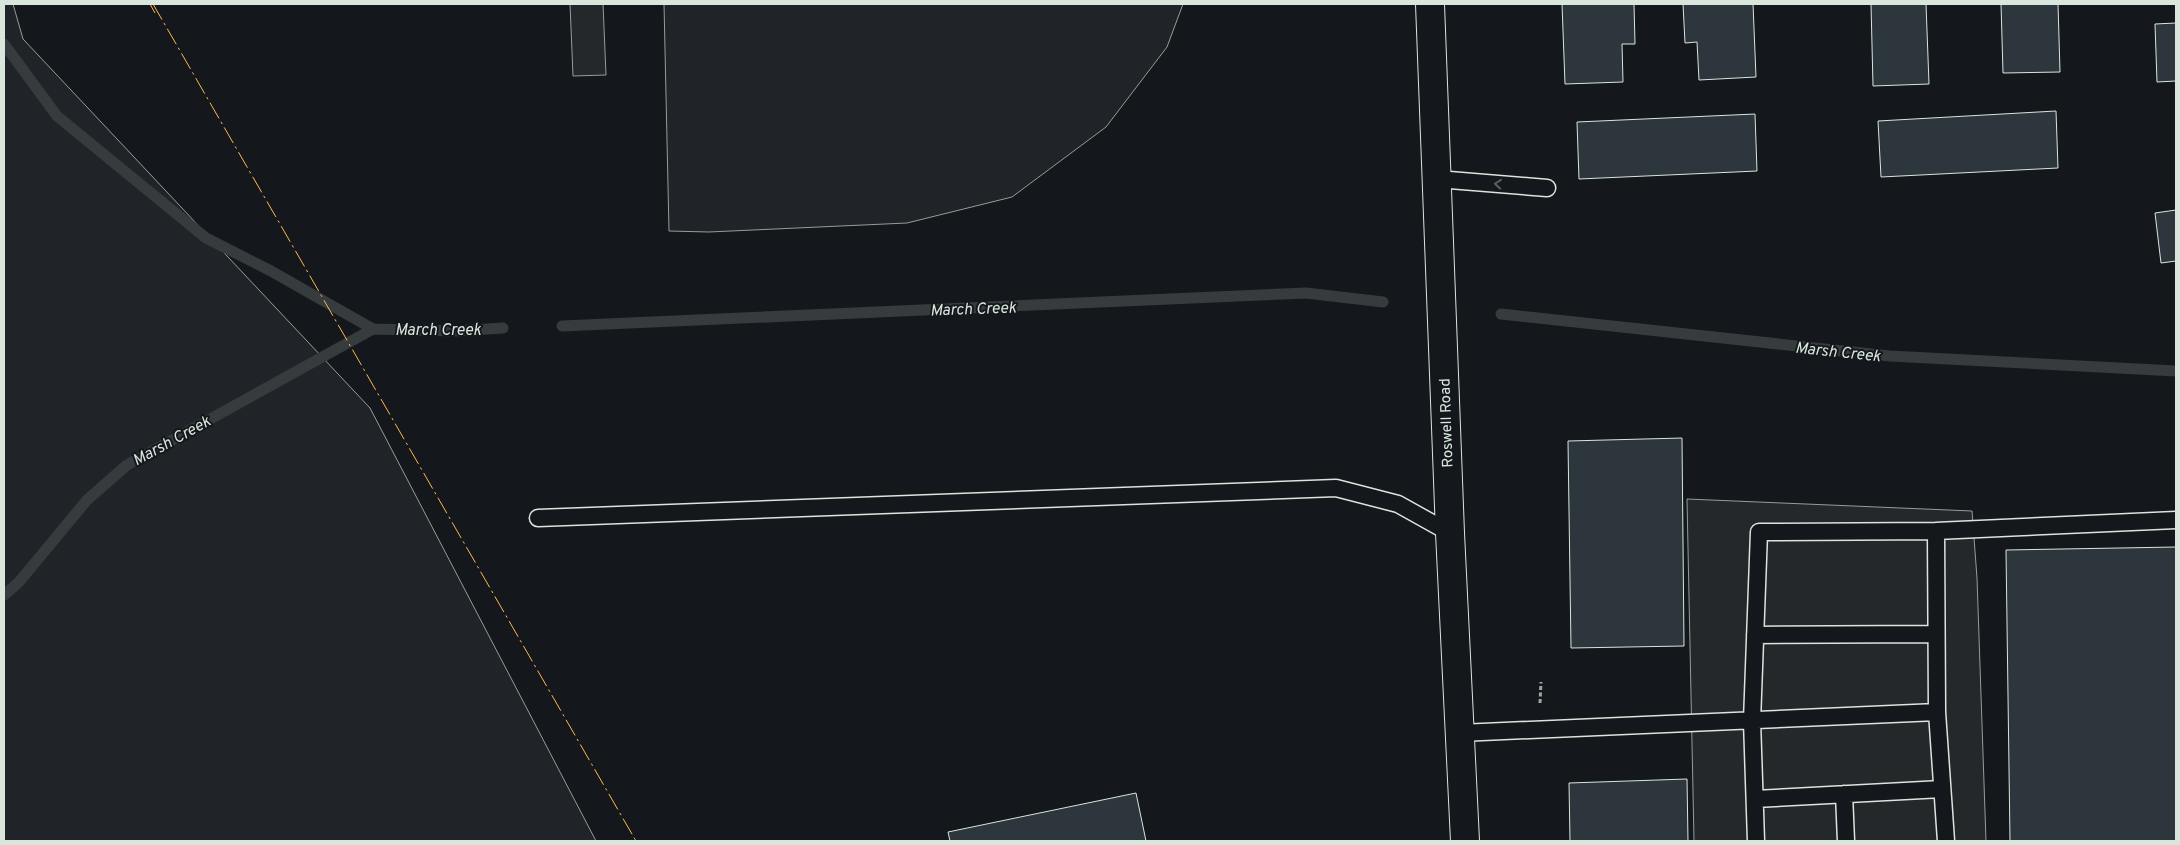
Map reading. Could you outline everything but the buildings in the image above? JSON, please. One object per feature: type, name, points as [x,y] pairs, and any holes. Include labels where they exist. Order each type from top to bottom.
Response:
[{"type":"main road","name":"Roswell Road","points":[[1430,4],[1450,533],[1465,841]]},
{"type":"lane","points":[[1438,179],[1547,188]]},
{"type":"lane","points":[[538,518],[1336,488],[1398,504],[1450,533]]},
{"type":"lane","points":[[1756,841],[1752,721],[1759,532],[1936,531],[2176,520]]},
{"type":"lane","points":[[1936,531],[1937,712],[1946,841]]},
{"type":"lane","points":[[1755,635],[1936,634]]},
{"type":"lane","points":[[1460,733],[1937,712]]},
{"type":"lane","points":[[1755,799],[1942,789]]},
{"type":"lane","points":[[1844,794],[1846,841]]},
{"type":"path","points":[[1540,682],[1540,709]]},
{"type":"shaded area","points":[[4,4],[13,4],[23,39],[370,408],[596,841],[4,841]]},
{"type":"shaded area","points":[[570,4],[603,4],[606,75],[573,76]]},
{"type":"shaded area","points":[[664,4],[1183,4],[1167,47],[1106,127],[1012,197],[907,223],[709,232],[669,231]]},
{"type":"shaded area","points":[[1687,499],[1972,511],[1977,578],[1986,841],[1694,841]]},
{"type":"waterway","points":[[4,44],[57,116],[206,238],[271,271],[373,329],[455,331],[503,328]]},
{"type":"waterway","name":"March Creek","points":[[562,326],[1306,293],[1383,302]]},
{"type":"waterway","name":"Marsh Creek","points":[[1501,314],[1890,356],[2176,371]]},
{"type":"waterway","name":"Marsh Creek","points":[[4,595],[19,582],[87,500],[127,465],[373,329]]},
{"type":"power","points":[[150,4],[155,13]]},
{"type":"power","points":[[153,4],[636,841]]}]
